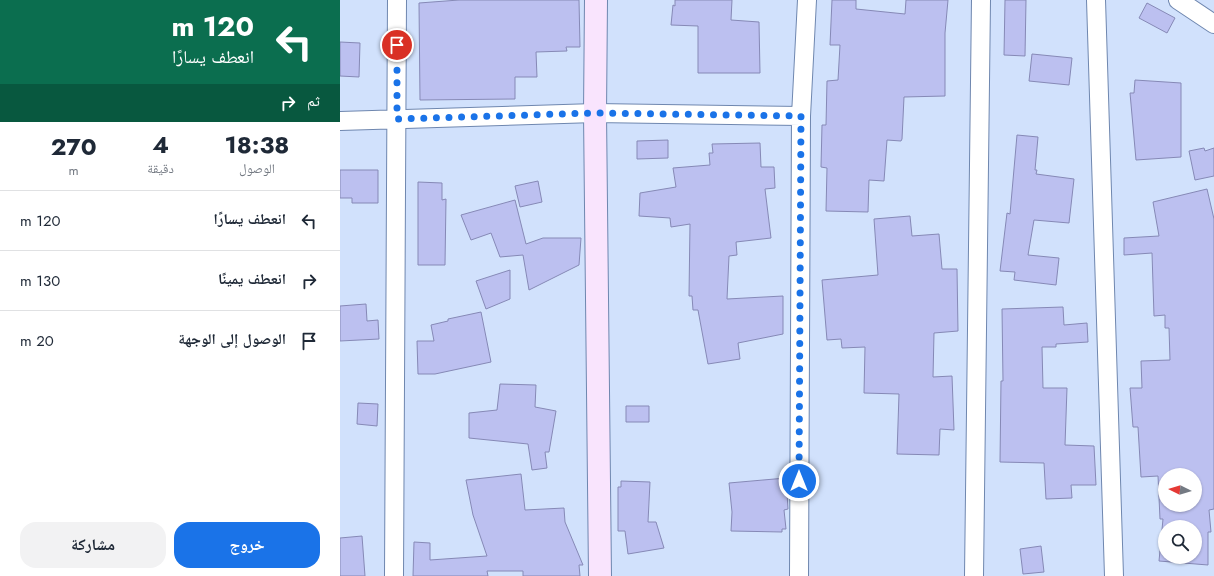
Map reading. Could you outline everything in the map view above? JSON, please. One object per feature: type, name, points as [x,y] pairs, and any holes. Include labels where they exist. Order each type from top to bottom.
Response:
[{"type":"street","points":[[394,576],[397,0]]},
{"type":"street","points":[[596,0],[595,113],[600,576]]},
{"type":"street","points":[[799,576],[801,116],[807,0]]},
{"type":"street","points":[[974,576],[981,0]]},
{"type":"street","points":[[1096,0],[1114,576]]},
{"type":"street","points":[[1178,0],[1214,24]]},
{"type":"street","points":[[340,121],[595,113],[801,116]]},
{"type":"building","points":[[459,0],[579,0],[580,47],[566,47],[567,51],[536,52],[537,77],[515,77],[515,99],[420,100],[419,3]]},
{"type":"building","points":[[675,0],[732,0],[731,20],[759,22],[760,73],[698,73],[698,26],[671,25]]},
{"type":"building","points":[[832,0],[856,0],[856,9],[905,14],[906,0],[948,0],[945,33],[945,96],[904,97],[902,139],[901,141],[887,140],[884,181],[869,180],[868,212],[826,211],[827,168],[821,167],[822,125],[826,125],[827,81],[838,80],[840,45],[830,45]]},
{"type":"building","points":[[1005,0],[1026,0],[1025,56],[1004,55]]},
{"type":"building","points":[[1147,3],[1175,18],[1167,33],[1139,18]]},
{"type":"building","points":[[340,42],[360,43],[359,77],[340,76]]},
{"type":"building","points":[[1032,54],[1072,58],[1069,85],[1029,81]]},
{"type":"building","points":[[1135,80],[1181,83],[1181,157],[1136,160],[1130,93],[1134,93]]},
{"type":"building","points":[[1017,135],[1038,137],[1035,170],[1037,170],[1036,174],[1074,179],[1069,223],[1034,220],[1028,255],[1059,258],[1056,285],[1014,280],[1015,272],[1000,271],[1007,213],[1010,214]]},
{"type":"building","points":[[668,140],[668,158],[637,159],[637,141]]},
{"type":"building","points":[[760,143],[761,167],[774,167],[775,188],[765,189],[771,238],[736,242],[737,255],[729,256],[727,299],[783,296],[783,334],[738,343],[740,359],[708,364],[698,310],[693,310],[692,296],[689,296],[690,224],[671,227],[670,218],[639,216],[640,193],[676,187],[673,168],[710,165],[709,153],[713,153],[712,144]]},
{"type":"building","points":[[1204,148],[1205,151],[1214,148],[1214,176],[1195,180],[1189,151]]},
{"type":"building","points":[[340,170],[378,170],[378,203],[352,203],[352,198],[340,198]]},
{"type":"building","points":[[538,181],[542,202],[520,207],[515,186]]},
{"type":"building","points":[[418,182],[442,183],[442,200],[446,199],[445,265],[418,265]]},
{"type":"building","points":[[1207,189],[1214,219],[1214,509],[1209,510],[1211,532],[1208,532],[1208,565],[1196,564],[1202,564],[1202,520],[1160,519],[1160,512],[1202,512],[1202,468],[1158,468],[1158,476],[1141,477],[1138,427],[1133,427],[1130,388],[1142,388],[1141,361],[1170,360],[1169,328],[1165,328],[1165,315],[1154,316],[1152,253],[1124,255],[1124,238],[1159,236],[1153,202]]},
{"type":"building","points":[[515,200],[526,244],[543,238],[581,238],[579,265],[529,290],[523,255],[500,257],[491,233],[471,240],[461,215]]},
{"type":"building","points":[[910,216],[912,236],[939,234],[942,269],[957,269],[958,331],[934,333],[933,377],[952,376],[954,430],[940,429],[939,455],[897,454],[899,394],[864,393],[865,347],[842,348],[841,339],[827,340],[822,280],[878,275],[874,219]]},
{"type":"building","points":[[510,270],[510,299],[486,309],[476,281]]},
{"type":"building","points":[[366,304],[367,321],[378,320],[379,339],[340,341],[340,306]]},
{"type":"building","points":[[1063,307],[1064,325],[1087,323],[1088,342],[1056,344],[1056,347],[1042,347],[1043,388],[1067,388],[1065,445],[1094,446],[1096,485],[1071,485],[1072,498],[1046,499],[1044,463],[1000,462],[1001,381],[1003,381],[1002,309]]},
{"type":"building","points":[[481,312],[491,362],[435,374],[418,374],[417,341],[434,341],[431,325],[448,321],[448,319]]},
{"type":"building","points":[[500,384],[536,385],[535,407],[556,411],[549,452],[545,452],[547,468],[532,470],[528,444],[469,438],[469,413],[497,410]]},
{"type":"building","points":[[358,403],[378,404],[377,426],[357,424]]},
{"type":"building","points":[[626,406],[649,406],[649,422],[626,422]]},
{"type":"building","points":[[521,474],[525,510],[564,508],[565,522],[583,565],[579,565],[580,576],[523,576],[523,571],[487,571],[488,576],[413,576],[414,542],[430,543],[430,560],[487,556],[473,515],[466,480]]},
{"type":"building","points":[[786,478],[788,509],[784,510],[786,529],[782,529],[782,532],[731,531],[732,512],[729,483]]},
{"type":"building","points":[[621,481],[650,482],[648,522],[656,522],[664,548],[628,554],[625,531],[618,531],[618,487],[621,487]]},
{"type":"building","points":[[362,536],[365,576],[340,576],[340,538]]},
{"type":"building","points":[[1041,546],[1044,572],[1023,574],[1020,549]]},
{"type":"route","points":[[397,45],[397,119],[595,113],[801,116],[799,481]]}]
